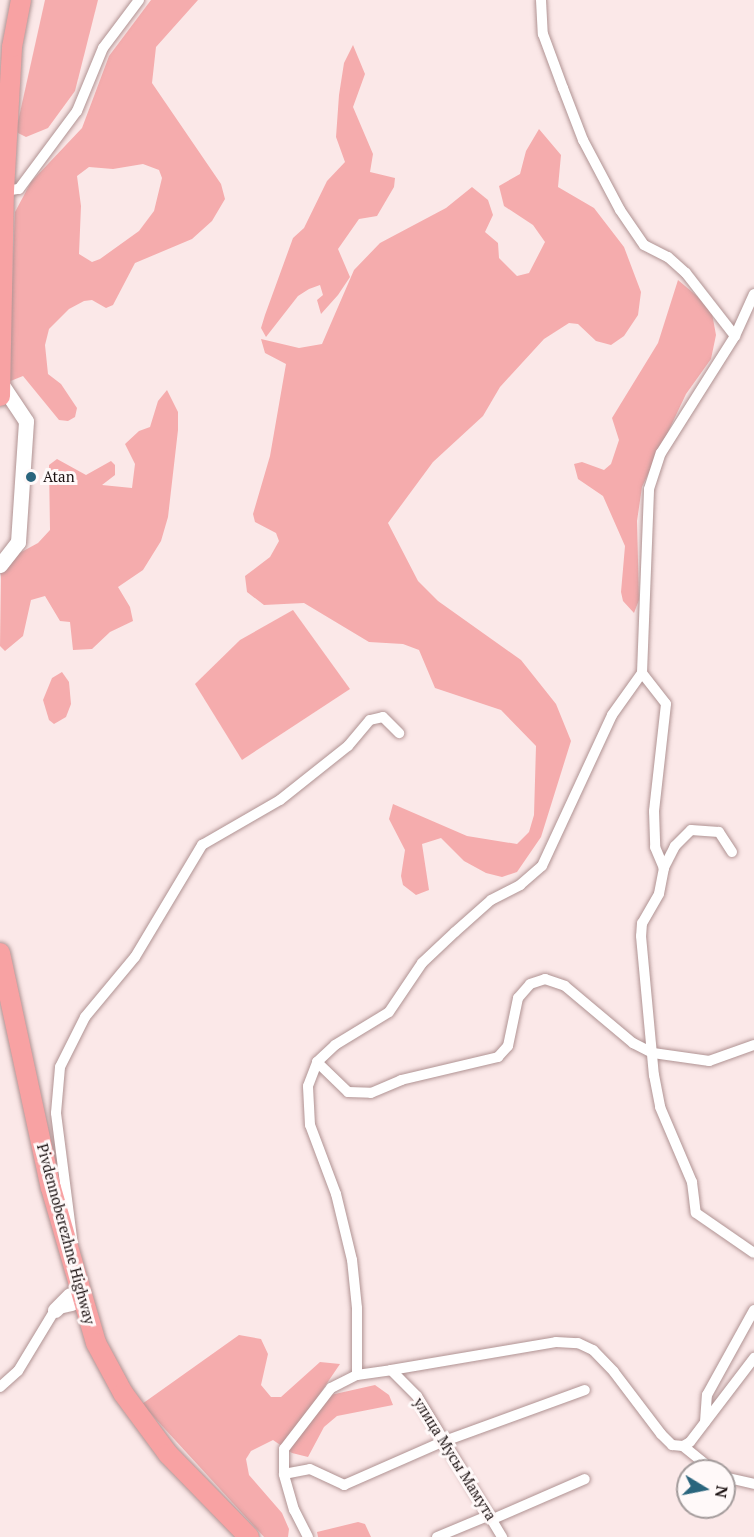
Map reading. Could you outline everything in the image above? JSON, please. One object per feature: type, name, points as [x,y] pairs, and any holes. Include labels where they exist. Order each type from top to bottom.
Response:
[{"type":"highway","points":[[0,125],[12,0]]},
{"type":"highway","points":[[0,396],[12,46],[21,0]]},
{"type":"highway","name":"Pivdennoberezhne Highway","points":[[0,953],[69,1253],[96,1342],[123,1393],[168,1454],[249,1537]]},
{"type":"highway","points":[[0,999],[62,1307],[108,1384],[151,1447],[238,1537]]},
{"type":"street","points":[[8,190],[32,166],[77,111],[103,48],[139,0]]},
{"type":"street","points":[[541,0],[543,34],[563,88],[583,140],[620,210],[644,246],[668,257],[687,273],[735,336]]},
{"type":"street","points":[[357,1375],[357,1308],[352,1260],[336,1194],[310,1125],[308,1086],[317,1062],[334,1045],[389,1012],[422,963],[491,900],[520,885],[542,866],[612,715],[642,673],[650,489],[661,453],[735,336],[754,294]]},
{"type":"street","points":[[0,382],[26,421],[18,542],[0,565]]},
{"type":"street","points":[[642,673],[666,704],[654,811],[655,847],[664,868]]},
{"type":"street","points":[[69,1253],[73,1233],[56,1113],[60,1067],[85,1017],[135,957],[202,845],[280,800],[348,746],[370,720],[383,717],[399,733]]},
{"type":"street","points":[[732,852],[719,832],[691,830],[675,846],[664,868],[659,894],[642,923],[641,936],[660,1107],[692,1182],[696,1213],[754,1253]]},
{"type":"street","points":[[317,1062],[348,1092],[371,1093],[401,1080],[498,1057],[508,1046],[518,998],[530,984],[546,978],[566,986],[633,1043],[653,1053],[709,1061],[754,1045]]},
{"type":"street","points":[[0,1388],[18,1371],[62,1307]]},
{"type":"street","points":[[705,1422],[707,1395],[754,1310]]},
{"type":"street","points":[[308,1537],[294,1510],[284,1474],[284,1449],[308,1413],[330,1388],[357,1375],[556,1342],[578,1342],[593,1350],[615,1372],[661,1434],[672,1445],[683,1446],[699,1459]]},
{"type":"street","points":[[683,1446],[705,1422],[754,1358]]},
{"type":"street","name":"улица Мусы Мамута","points":[[391,1370],[417,1396],[442,1442],[502,1537]]},
{"type":"street","points":[[284,1474],[310,1469],[344,1485],[442,1442],[585,1389]]},
{"type":"street","points":[[437,1537],[585,1479]]},
{"type":"street","points":[[736,1480],[754,1484]]},
{"type":"shaded area","points":[[45,0],[98,0],[75,91],[48,128],[26,137],[18,133],[17,126]]},
{"type":"shaded area","points":[[151,0],[198,0],[156,47],[152,83],[221,184],[225,199],[212,221],[192,239],[135,263],[113,305],[106,308],[92,300],[84,301],[69,309],[49,329],[45,345],[48,374],[61,384],[77,408],[75,417],[68,421],[59,420],[23,376],[8,382],[15,212],[31,182],[82,128],[109,56]],"holes":[[[143,164],[159,170],[162,178],[154,211],[139,231],[100,259],[92,262],[79,254],[81,206],[77,176],[89,167],[113,169]]]},
{"type":"shaded area","points":[[353,45],[365,74],[353,107],[373,154],[370,172],[395,178],[394,187],[377,216],[359,219],[338,249],[350,277],[338,295],[321,314],[317,300],[323,295],[320,285],[309,289],[298,296],[266,337],[261,328],[293,238],[304,228],[327,181],[345,162],[336,137],[344,63]]},
{"type":"shaded area","points":[[539,129],[561,155],[558,187],[594,208],[624,247],[641,292],[638,315],[624,336],[611,345],[596,341],[578,324],[569,323],[544,339],[500,387],[483,416],[433,462],[388,523],[418,581],[438,601],[521,660],[556,704],[571,741],[541,837],[517,872],[502,877],[486,873],[464,861],[441,838],[422,844],[429,890],[416,895],[403,885],[401,876],[405,850],[389,819],[393,804],[467,836],[517,844],[529,832],[534,815],[536,746],[501,710],[435,688],[419,650],[403,644],[369,642],[304,603],[264,605],[247,592],[245,576],[270,557],[279,541],[276,533],[255,522],[253,514],[270,456],[286,364],[265,353],[261,339],[299,348],[322,344],[354,270],[380,243],[446,208],[472,187],[488,200],[493,215],[485,232],[498,243],[499,258],[517,276],[529,273],[545,242],[533,225],[504,206],[499,186],[520,174],[526,151]]},
{"type":"shaded area","points":[[678,280],[711,308],[716,335],[711,359],[686,394],[642,487],[637,521],[639,600],[634,613],[623,601],[621,592],[625,546],[603,496],[578,479],[574,464],[582,462],[604,470],[611,464],[619,440],[612,418],[658,343]]},
{"type":"shaded area","points":[[167,390],[178,412],[168,517],[161,541],[143,570],[118,587],[130,607],[133,621],[110,632],[92,649],[73,650],[70,622],[60,621],[45,596],[31,600],[23,636],[5,651],[0,646],[1,571],[14,556],[38,543],[50,530],[49,465],[57,459],[86,475],[111,461],[115,465],[115,475],[102,485],[132,488],[135,464],[125,444],[139,431],[150,427],[158,401]]},
{"type":"shaded area","points":[[293,610],[350,689],[242,760],[195,684],[240,640]]},
{"type":"shaded area","points":[[62,672],[69,682],[71,704],[66,717],[54,724],[49,720],[43,700],[52,678]]},
{"type":"shaded area","points":[[239,1335],[261,1339],[268,1354],[261,1385],[271,1397],[281,1397],[320,1362],[340,1364],[317,1398],[375,1385],[389,1395],[393,1405],[337,1416],[324,1427],[308,1457],[292,1453],[273,1440],[251,1451],[246,1459],[249,1475],[282,1513],[289,1529],[288,1537],[264,1537],[142,1404]]},
{"type":"shaded area","points":[[358,1522],[365,1524],[371,1537],[318,1537],[317,1532]]},
{"type":"place","name":"Atan","points":[[31,477]]}]
